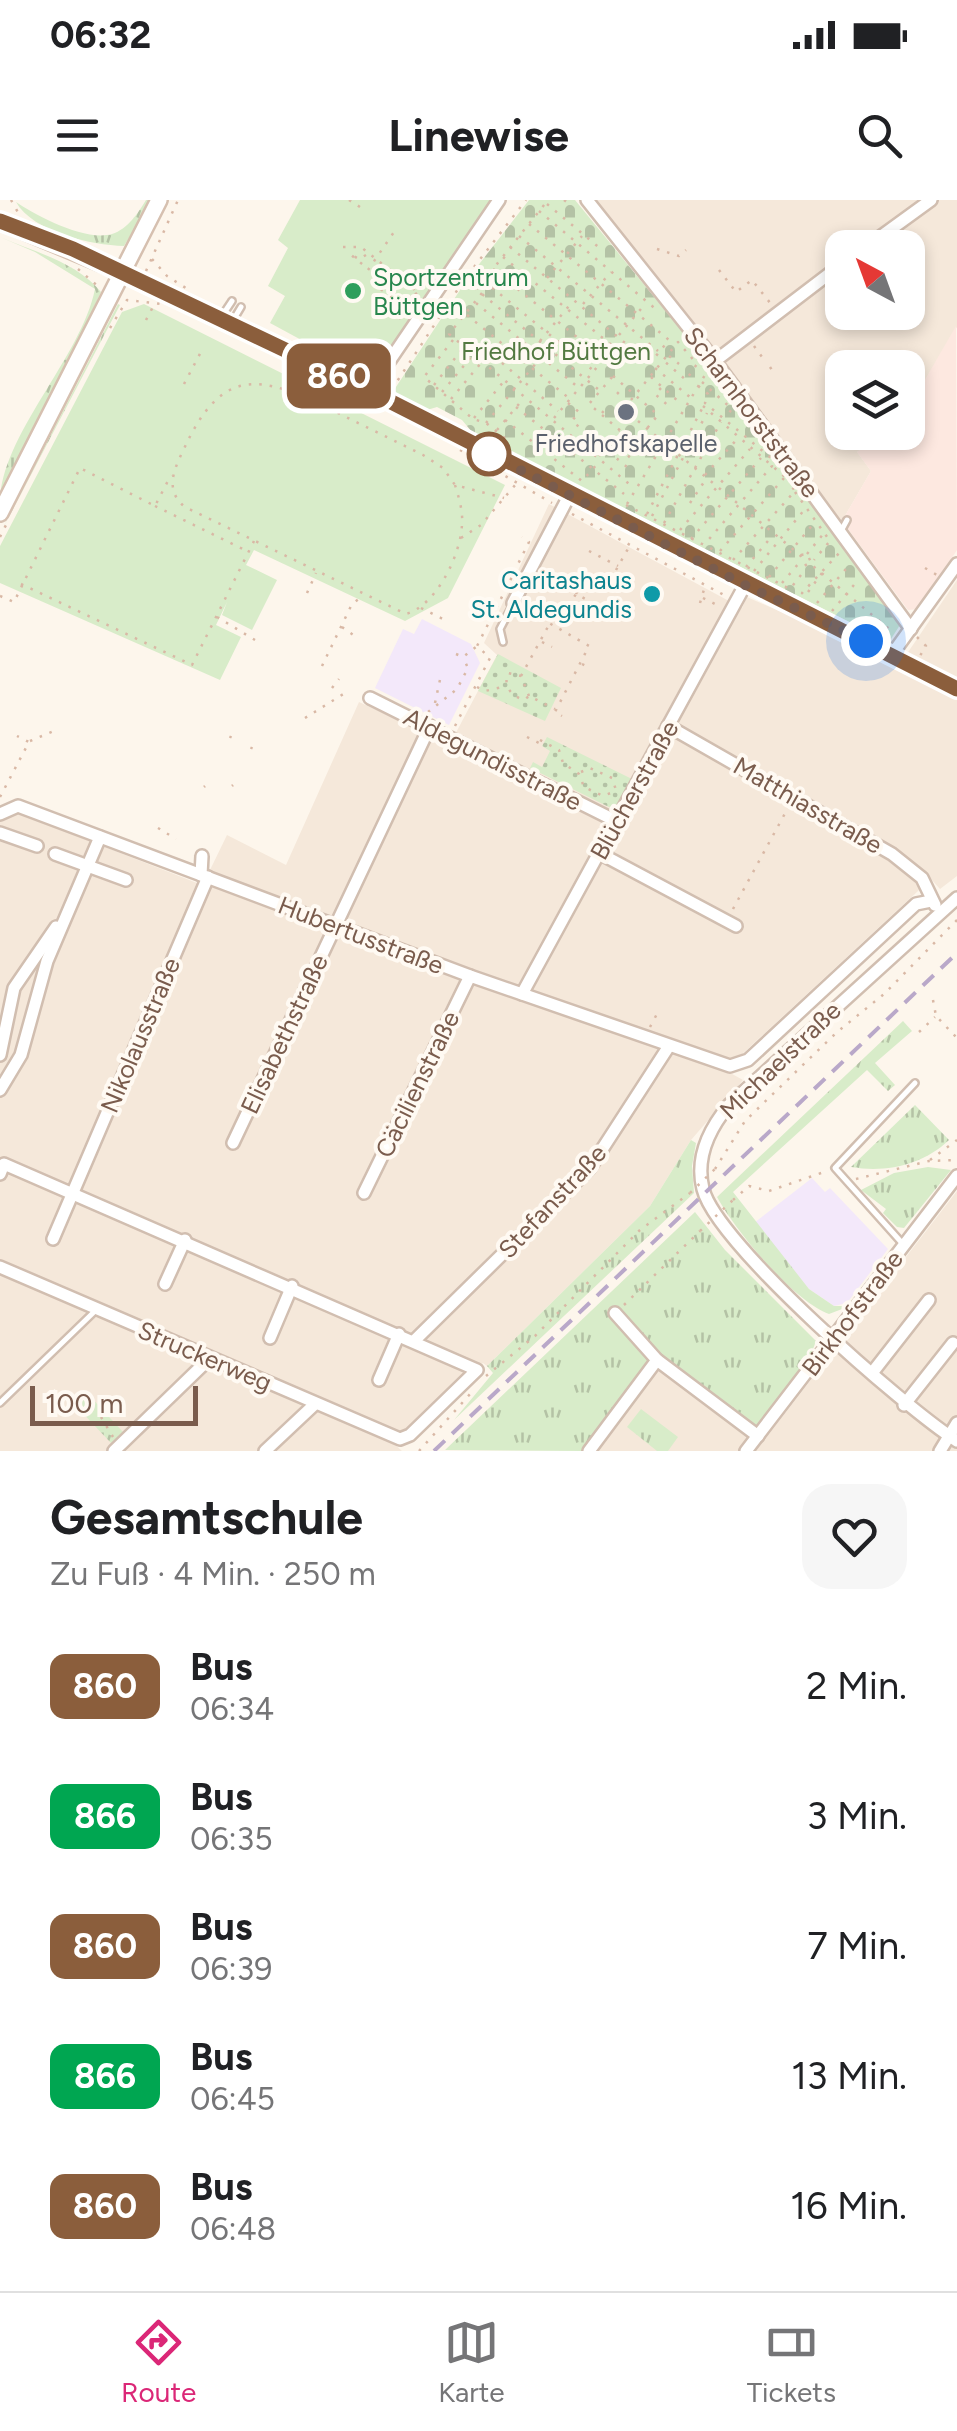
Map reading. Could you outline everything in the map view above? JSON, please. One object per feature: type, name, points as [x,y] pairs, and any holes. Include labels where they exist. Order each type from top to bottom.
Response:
[{"type":"main road","points":[[0,512],[159,200]]},
{"type":"main road","points":[[0,221],[122,272]]},
{"type":"street","points":[[369,392],[500,200]]},
{"type":"street","name":"Scharnhorststraße","points":[[588,200],[844,525],[911,629]]},
{"type":"street","points":[[890,230],[931,200]]},
{"type":"street","points":[[122,272],[369,392],[745,585],[893,653],[957,689]]},
{"type":"street","points":[[715,361],[825,277]]},
{"type":"street","points":[[513,603],[569,496]]},
{"type":"street","points":[[893,653],[957,564]]},
{"type":"street","name":"Blücherstraße","points":[[522,994],[745,585]]},
{"type":"street","name":"Aldegundisstraße","points":[[370,698],[616,821]]},
{"type":"street","name":"Elisabethstraße","points":[[233,1143],[426,724]]},
{"type":"street","name":"Matthiasstraße","points":[[668,726],[892,854],[922,878],[931,901]]},
{"type":"street","name":"Hubertusstraße","points":[[0,814],[18,806],[470,976],[724,1065]]},
{"type":"street","points":[[0,832],[37,846]]},
{"type":"street","points":[[0,1090],[20,1055],[47,961],[100,837]]},
{"type":"street","points":[[599,853],[732,924]]},
{"type":"street","points":[[56,854],[126,880]]},
{"type":"street","points":[[202,856],[204,876]]},
{"type":"street","name":"Nikolausstraße","points":[[53,1239],[204,876]]},
{"type":"street","name":"Michaelstraße","points":[[953,1439],[904,1405],[726,1230],[704,1195],[701,1158],[710,1130],[729,1104],[957,898]]},
{"type":"street","points":[[931,901],[941,911]]},
{"type":"street","name":"Michaelstraße","points":[[724,1065],[748,1060],[916,904],[931,901]]},
{"type":"street","points":[[0,1055],[14,988],[35,953],[69,912]]},
{"type":"street","name":"Cäcilienstraße","points":[[364,1192],[470,976]]},
{"type":"street","name":"Stefanstraße","points":[[415,1340],[590,1168],[669,1046]]},
{"type":"street","points":[[2,1169],[72,1192],[415,1340]]},
{"type":"street","name":"Birkhofstraße","points":[[746,1451],[957,1176]]},
{"type":"street","points":[[165,1284],[184,1240]]},
{"type":"street","name":"Struckerweg","points":[[0,1266],[400,1439],[410,1435],[477,1370],[415,1340]]},
{"type":"street","points":[[270,1338],[292,1286]]},
{"type":"street","points":[[872,1373],[929,1300]]},
{"type":"street","points":[[616,1313],[658,1360],[758,1436]]},
{"type":"street","points":[[380,1380],[400,1334]]},
{"type":"street","points":[[904,1405],[953,1343]]},
{"type":"street","points":[[116,1449],[210,1358]]},
{"type":"street","points":[[589,1451],[658,1360]]},
{"type":"street","points":[[265,1451],[315,1404]]},
{"type":"street","points":[[940,1451],[953,1439],[957,1423]]},
{"type":"lane","points":[[225,322],[232,301]]},
{"type":"lane","points":[[225,322],[242,307]]},
{"type":"lane","points":[[504,642],[500,629],[513,603]]},
{"type":"lane","points":[[899,920],[910,938]]},
{"type":"lane","points":[[904,1245],[835,1168],[916,1083]]},
{"type":"lane","points":[[0,1403],[96,1310]]},
{"type":"path","points":[[72,266],[124,302],[132,299],[178,200]]},
{"type":"path","points":[[349,200],[360,208]]},
{"type":"path","points":[[388,394],[464,280],[526,200]]},
{"type":"path","points":[[564,200],[572,206]]},
{"type":"path","points":[[477,289],[547,202],[602,250]]},
{"type":"path","points":[[539,211],[658,311]]},
{"type":"path","points":[[529,224],[669,340],[650,363]]},
{"type":"path","points":[[367,255],[360,259],[350,254],[368,269],[394,232]]},
{"type":"path","points":[[547,278],[583,234]]},
{"type":"path","points":[[519,236],[659,352]]},
{"type":"path","points":[[343,246],[362,247],[367,255],[418,292]]},
{"type":"path","points":[[510,248],[691,398]]},
{"type":"path","points":[[657,249],[679,256],[686,250]]},
{"type":"path","points":[[503,257],[614,347]]},
{"type":"path","points":[[493,268],[604,359]]},
{"type":"path","points":[[719,270],[736,292],[752,280],[778,313]]},
{"type":"path","points":[[389,271],[378,288],[402,304],[418,292]]},
{"type":"path","points":[[582,306],[612,271]]},
{"type":"path","points":[[466,280],[600,390]]},
{"type":"path","points":[[484,280],[594,371]]},
{"type":"path","points":[[399,320],[418,292]]},
{"type":"path","points":[[482,294],[449,334],[634,488]]},
{"type":"path","points":[[540,341],[574,300]]},
{"type":"path","points":[[146,320],[156,302]]},
{"type":"path","points":[[553,420],[647,302]]},
{"type":"path","points":[[475,303],[579,388]]},
{"type":"path","points":[[466,314],[568,401],[579,412],[572,421],[627,467]]},
{"type":"path","points":[[747,336],[765,360]]},
{"type":"path","points":[[454,339],[424,377],[473,420],[486,423],[510,443]]},
{"type":"path","points":[[631,400],[678,342],[698,364],[686,380],[664,362]]},
{"type":"path","points":[[450,401],[504,345]]},
{"type":"path","points":[[434,385],[464,347]]},
{"type":"path","points":[[486,423],[549,348]]},
{"type":"path","points":[[184,384],[202,350]]},
{"type":"path","points":[[442,392],[473,354]]},
{"type":"path","points":[[668,355],[679,364]]},
{"type":"path","points":[[494,356],[560,412]]},
{"type":"path","points":[[624,512],[634,488],[715,361]]},
{"type":"path","points":[[770,367],[774,373]]},
{"type":"path","points":[[613,376],[636,396],[658,415],[635,443],[589,404],[613,376]]},
{"type":"path","points":[[651,378],[679,402]]},
{"type":"path","points":[[473,420],[505,380]]},
{"type":"path","points":[[155,506],[200,416],[216,399],[242,386],[273,384],[431,460],[455,485],[462,515],[460,538],[441,581],[420,607],[402,613],[180,504],[172,484],[178,462]]},
{"type":"path","points":[[648,516],[676,452],[708,394],[699,384]]},
{"type":"path","points":[[663,524],[732,409],[719,393],[699,384]]},
{"type":"path","points":[[617,394],[625,386]]},
{"type":"path","points":[[662,386],[655,394],[672,409]]},
{"type":"path","points":[[664,402],[671,394]]},
{"type":"path","points":[[496,432],[525,396]]},
{"type":"path","points":[[626,505],[790,589],[814,563],[830,542],[816,521],[785,477],[704,404]]},
{"type":"path","points":[[704,404],[770,458],[772,466]]},
{"type":"path","points":[[601,414],[608,406]]},
{"type":"path","points":[[516,408],[624,494]]},
{"type":"path","points":[[648,516],[708,411]]},
{"type":"path","points":[[505,420],[582,481],[620,430]]},
{"type":"path","points":[[638,421],[800,555],[800,561],[781,584]]},
{"type":"path","points":[[550,456],[569,433]]},
{"type":"path","points":[[690,503],[739,438]]},
{"type":"path","points":[[611,454],[622,440],[638,454]]},
{"type":"path","points":[[610,441],[633,460]]},
{"type":"path","points":[[457,447],[516,484],[728,597],[723,608],[703,598]]},
{"type":"path","points":[[678,532],[751,448]]},
{"type":"path","points":[[691,538],[762,456]]},
{"type":"path","points":[[704,545],[772,466]]},
{"type":"path","points":[[0,596],[14,602],[80,468],[248,552]]},
{"type":"path","points":[[460,538],[481,525],[523,472]]},
{"type":"path","points":[[719,553],[785,477]]},
{"type":"path","points":[[455,485],[504,498]]},
{"type":"path","points":[[734,560],[794,491]]},
{"type":"path","points":[[754,571],[806,508]]},
{"type":"path","points":[[768,578],[816,521]]},
{"type":"path","points":[[800,555],[807,554],[824,533]]},
{"type":"path","points":[[746,567],[774,534]]},
{"type":"path","points":[[463,657],[477,646],[529,542],[522,537]]},
{"type":"path","points":[[21,584],[192,665],[254,541]]},
{"type":"path","points":[[589,551],[617,568],[630,545]]},
{"type":"path","points":[[822,573],[842,550]]},
{"type":"path","points":[[807,554],[822,573],[903,640]]},
{"type":"path","points":[[800,561],[807,567]]},
{"type":"path","points":[[815,606],[852,562]]},
{"type":"path","points":[[513,574],[530,570],[578,590],[566,615],[556,624]]},
{"type":"path","points":[[307,593],[317,572]]},
{"type":"path","points":[[831,613],[862,576]]},
{"type":"path","points":[[700,604],[706,585]]},
{"type":"path","points":[[322,666],[352,604],[364,594]]},
{"type":"path","points":[[576,594],[597,605]]},
{"type":"path","points":[[566,615],[576,619],[589,601]]},
{"type":"path","points":[[513,603],[589,646],[555,711]]},
{"type":"path","points":[[420,607],[445,620]]},
{"type":"path","points":[[216,616],[255,640]]},
{"type":"path","points":[[521,676],[550,622]]},
{"type":"path","points":[[342,626],[356,637]]},
{"type":"path","points":[[911,629],[926,646],[915,664]]},
{"type":"path","points":[[540,641],[552,647]]},
{"type":"path","points":[[450,737],[490,658],[477,646]]},
{"type":"path","points":[[434,705],[450,696],[468,668],[463,657],[456,654]]},
{"type":"path","points":[[581,663],[590,668]]},
{"type":"path","points":[[507,686],[510,672],[521,676],[529,696],[562,716]]},
{"type":"path","points":[[426,724],[441,675]]},
{"type":"path","points":[[332,688],[340,679]]},
{"type":"path","points":[[475,686],[486,692],[507,686]]},
{"type":"path","points":[[507,686],[520,699],[529,696]]},
{"type":"path","points":[[304,718],[344,693]]},
{"type":"path","points":[[467,703],[474,706]]},
{"type":"path","points":[[0,798],[29,742],[54,732]]},
{"type":"path","points":[[17,736],[29,742]]},
{"type":"path","points":[[527,737],[558,749],[565,765],[580,774],[582,785],[600,795],[616,792],[612,778],[590,768],[580,774]]},
{"type":"path","points":[[732,924],[794,796]]},
{"type":"path","points":[[158,828],[176,839]]},
{"type":"path","points":[[488,1374],[535,1336],[646,1224],[690,1193],[715,1169],[744,1121],[902,977],[957,920]]},
{"type":"path","points":[[933,1000],[936,1016],[957,1038]]},
{"type":"path","points":[[647,1038],[658,1012]]},
{"type":"path","points":[[918,1032],[936,1016]]},
{"type":"path","points":[[929,1161],[957,1140]]},
{"type":"path","points":[[845,1181],[929,1161],[957,1160]]},
{"type":"path","points":[[616,1313],[748,1186],[769,1191],[835,1168]]},
{"type":"path","points":[[419,1451],[477,1386]]},
{"type":"path","points":[[101,1418],[116,1449]]},
{"type":"shaded area","points":[[595,200],[957,200],[957,327],[925,381],[925,350],[825,350],[825,450],[860,450],[857,452],[871,471],[842,521]]},
{"type":"shaded area","points":[[956,326],[957,550],[918,609],[908,610],[842,521],[871,471],[857,452],[925,450],[925,380]]},
{"type":"shaded area","points":[[549,504],[742,608],[747,597],[900,664],[957,580],[957,876],[940,889],[931,879],[725,1070],[743,1080],[691,1140],[650,1206],[487,1366],[483,1363],[392,1442],[402,1451],[0,1451],[0,806],[197,883],[210,870],[227,835],[286,865],[359,702],[450,744],[497,655],[484,643]]},
{"type":"shaded area","points":[[422,619],[471,644],[480,663],[449,725],[375,688],[403,629],[414,634]]},
{"type":"shaded area","points":[[812,1178],[825,1192],[830,1188],[888,1249],[847,1303],[834,1306],[809,1289],[754,1223]]},
{"type":"shaded area","points":[[957,1191],[957,1451],[582,1451],[659,1352],[769,1434]]},
{"type":"green space","points":[[146,200],[152,200],[124,246],[80,240],[49,229],[16,202],[61,226],[101,235],[123,228]]},
{"type":"green space","name":"Sportzentrum Büttgen","points":[[300,200],[493,200],[374,373],[366,375],[270,323],[285,296],[268,286],[288,248],[278,240]]},
{"type":"green space","name":"Friedhof Büttgen","points":[[529,200],[575,200],[726,385],[900,625],[889,642],[472,432],[462,420],[437,407],[427,410],[392,393],[466,281]]},
{"type":"green space","points":[[0,237],[68,266],[101,292],[0,503],[13,451],[74,342],[95,289],[35,252]]},
{"type":"green space","points":[[118,304],[120,305],[0,534]]},
{"type":"green space","points":[[144,304],[505,485],[448,598],[405,621],[254,550],[246,565],[277,580],[252,630],[222,615],[227,602],[216,625],[241,637],[220,680],[0,583],[0,546],[122,312]]},
{"type":"green space","points":[[498,654],[561,688],[545,721],[478,691]]},
{"type":"green space","points":[[547,737],[632,779],[615,810],[530,768],[533,762],[542,767],[550,751],[542,746]]},
{"type":"green space","points":[[903,1021],[912,1031],[875,1063],[895,1085],[888,1091],[867,1070],[733,1192],[809,1289],[834,1306],[850,1306],[829,1314],[782,1280],[717,1197]]},
{"type":"green space","points":[[915,1105],[949,1140],[928,1156],[903,1165],[851,1167]]},
{"type":"green space","points":[[691,1140],[696,1143],[692,1166],[694,1193],[454,1420],[493,1373],[487,1366],[650,1206]]},
{"type":"green space","points":[[928,1167],[951,1170],[904,1228],[897,1227],[883,1213],[886,1209],[861,1190],[894,1173]]},
{"type":"green space","points":[[695,1212],[725,1250],[816,1341],[810,1357],[757,1426],[659,1353],[582,1451],[445,1450]]},
{"type":"green space","points":[[87,1393],[123,1432],[111,1443],[75,1405]]},
{"type":"green space","points":[[641,1409],[678,1437],[668,1451],[657,1451],[627,1427]]},
{"type":"railway","points":[[434,1451],[957,953]]},
{"type":"bus line","name":"860","points":[[0,221],[73,249],[342,377],[745,585],[915,664],[957,689]]},
{"type":"place","name":"Sportzentrum Büttgen","points":[[353,291]]},
{"type":"place","name":"Friedhofskapelle","points":[[626,412]]},
{"type":"place","name":"Caritashaus St. Aldegundis","points":[[652,594]]},
{"type":"route","points":[[489,454],[745,585],[866,641]]}]
